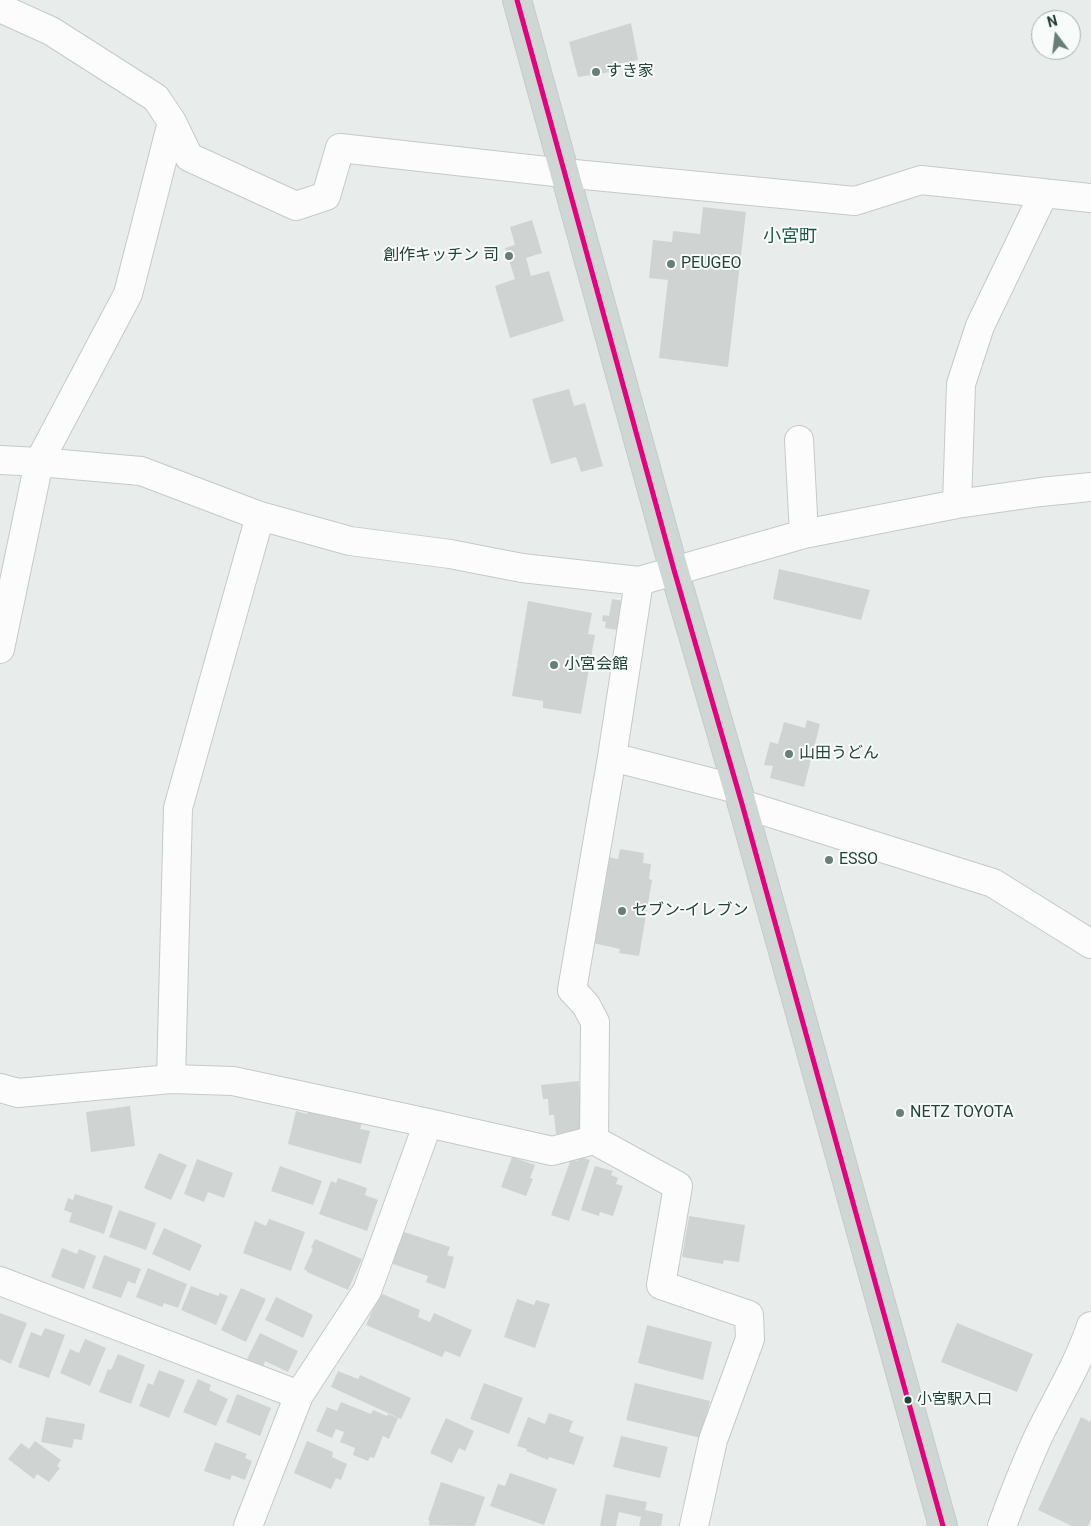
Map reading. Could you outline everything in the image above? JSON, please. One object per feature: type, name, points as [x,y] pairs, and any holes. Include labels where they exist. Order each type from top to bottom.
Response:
[{"type":"main road","points":[[517,0],[674,570],[740,797],[943,1526]]},
{"type":"street","points":[[0,8],[51,31],[156,98],[172,122],[189,157],[296,206],[326,196],[340,148],[564,174],[855,201],[921,180],[1091,198]]},
{"type":"street","points":[[0,649],[39,462],[128,294],[172,122]]},
{"type":"street","points":[[957,504],[961,384],[980,326],[1044,193]]},
{"type":"street","points":[[799,440],[804,534]]},
{"type":"street","points":[[0,460],[141,472],[260,516],[350,540],[450,554],[522,568],[638,581],[804,534],[957,504],[1041,492],[1091,488]]},
{"type":"street","points":[[171,1079],[178,808],[260,516]]},
{"type":"street","points":[[594,1140],[595,1022],[586,1005],[572,990],[612,757],[638,581]]},
{"type":"street","points":[[612,757],[740,797],[993,883],[1091,944]]},
{"type":"street","points":[[0,1088],[18,1093],[171,1079],[233,1081],[552,1151],[594,1140],[678,1186],[662,1285],[749,1315],[750,1339],[712,1440],[694,1526]]},
{"type":"street","points":[[248,1526],[299,1395],[367,1292],[428,1123]]},
{"type":"street","points":[[0,1281],[299,1395]]},
{"type":"street","points":[[1002,1526],[1038,1438],[1071,1374],[1091,1326]]},
{"type":"building","points":[[631,23],[638,60],[617,64],[617,71],[578,77],[569,42]]},
{"type":"building","points":[[703,207],[746,212],[728,367],[659,358],[668,280],[649,278],[653,240],[672,242],[673,231],[700,234]]},
{"type":"building","points":[[532,220],[542,253],[526,258],[531,276],[549,271],[564,321],[510,338],[495,286],[515,279],[505,248],[515,245],[510,227]]},
{"type":"building","points":[[569,389],[574,406],[585,403],[603,466],[581,472],[576,457],[551,464],[532,399]]},
{"type":"building","points":[[779,569],[870,590],[861,620],[773,599]]},
{"type":"building","points":[[612,599],[629,602],[623,631],[605,628],[606,622],[602,621],[603,615],[609,616]]},
{"type":"building","name":"小宮会館","points":[[528,601],[592,613],[588,634],[595,635],[581,714],[543,708],[543,701],[512,696]]},
{"type":"building","name":"山田うどん","points":[[807,720],[820,724],[804,787],[770,778],[773,766],[764,765],[770,742],[778,744],[784,722],[805,728]]},
{"type":"building","name":"セブン-イレブン","points":[[620,849],[644,853],[643,863],[651,864],[649,879],[652,880],[639,956],[619,953],[620,949],[593,943],[608,857],[618,859]]},
{"type":"building","points":[[579,1081],[585,1131],[556,1134],[554,1115],[549,1115],[548,1099],[543,1099],[541,1085]]},
{"type":"building","points":[[130,1106],[135,1146],[91,1152],[86,1112]]},
{"type":"building","points":[[309,1107],[362,1122],[360,1129],[370,1131],[361,1164],[288,1144],[296,1111],[307,1114]]},
{"type":"building","points":[[159,1153],[187,1165],[171,1200],[144,1188]]},
{"type":"building","points":[[578,1156],[590,1160],[569,1221],[551,1215],[571,1159],[577,1161]]},
{"type":"building","points":[[512,1157],[535,1165],[530,1178],[533,1179],[526,1196],[501,1187]]},
{"type":"building","points":[[197,1159],[233,1173],[224,1198],[208,1192],[204,1202],[184,1194]]},
{"type":"building","points":[[280,1166],[322,1181],[313,1205],[271,1191]]},
{"type":"building","points":[[595,1166],[613,1171],[611,1175],[618,1178],[616,1184],[623,1186],[613,1216],[600,1212],[599,1216],[581,1210]]},
{"type":"building","points":[[338,1178],[367,1188],[365,1195],[378,1200],[367,1231],[319,1214],[331,1181],[336,1183]]},
{"type":"building","points":[[75,1194],[113,1206],[104,1234],[69,1222],[72,1213],[64,1210],[68,1198],[73,1200]]},
{"type":"building","points":[[119,1210],[156,1223],[146,1250],[109,1237]]},
{"type":"building","points":[[689,1216],[745,1225],[739,1262],[724,1260],[723,1264],[682,1257]]},
{"type":"building","points":[[269,1219],[305,1232],[291,1271],[243,1253],[255,1221],[266,1226]]},
{"type":"building","points":[[164,1228],[202,1245],[190,1271],[152,1254]]},
{"type":"building","points":[[401,1231],[450,1247],[447,1255],[454,1257],[445,1289],[426,1282],[428,1276],[390,1263]]},
{"type":"building","points":[[315,1239],[362,1259],[348,1290],[304,1269],[313,1249],[311,1248]]},
{"type":"building","points":[[62,1248],[77,1254],[79,1249],[96,1256],[84,1289],[51,1277]]},
{"type":"building","points":[[104,1255],[141,1269],[135,1284],[128,1281],[121,1298],[92,1288]]},
{"type":"building","points":[[148,1268],[187,1284],[178,1308],[164,1303],[162,1307],[136,1297]]},
{"type":"building","points":[[191,1286],[218,1296],[220,1293],[228,1296],[216,1325],[181,1310]]},
{"type":"building","points":[[241,1288],[266,1299],[246,1342],[221,1330]]},
{"type":"building","points":[[380,1293],[420,1310],[418,1317],[430,1322],[434,1313],[472,1330],[460,1357],[445,1351],[442,1357],[366,1325]]},
{"type":"building","points":[[276,1297],[313,1315],[303,1338],[265,1320]]},
{"type":"building","points":[[517,1299],[534,1305],[536,1300],[550,1304],[535,1348],[504,1337]]},
{"type":"building","points":[[0,1313],[27,1323],[11,1364],[0,1359]]},
{"type":"building","points":[[957,1323],[1033,1354],[1017,1392],[941,1362]]},
{"type":"building","points":[[647,1325],[712,1342],[703,1380],[638,1363]]},
{"type":"building","points":[[45,1328],[65,1335],[49,1378],[18,1367],[31,1332],[41,1336]]},
{"type":"building","points":[[260,1333],[298,1351],[288,1372],[265,1361],[263,1367],[247,1359]]},
{"type":"building","points":[[85,1339],[106,1348],[90,1386],[60,1373],[70,1349],[79,1353]]},
{"type":"building","points":[[118,1354],[145,1365],[131,1404],[99,1392],[108,1369],[111,1370]]},
{"type":"building","points":[[159,1370],[185,1380],[169,1418],[139,1406],[148,1383],[153,1385]]},
{"type":"building","points":[[338,1371],[358,1379],[360,1375],[411,1398],[401,1419],[331,1387]]},
{"type":"building","points":[[198,1379],[211,1385],[209,1390],[228,1399],[216,1426],[183,1412]]},
{"type":"building","points":[[484,1383],[523,1398],[509,1434],[470,1419]]},
{"type":"building","points":[[635,1383],[710,1401],[701,1438],[626,1420]]},
{"type":"building","points":[[237,1394],[271,1408],[260,1436],[226,1422]]},
{"type":"building","points":[[341,1402],[371,1414],[373,1410],[398,1418],[389,1439],[383,1436],[374,1458],[370,1457],[368,1461],[353,1455],[355,1448],[340,1442],[344,1432],[336,1429],[332,1438],[316,1431],[327,1407],[337,1411]]},
{"type":"building","points":[[549,1413],[573,1421],[569,1432],[584,1437],[574,1465],[549,1457],[548,1460],[517,1446],[528,1417],[545,1424]]},
{"type":"building","points":[[46,1417],[85,1424],[82,1440],[74,1439],[72,1448],[41,1442]]},
{"type":"building","points":[[1081,1417],[1091,1422],[1091,1519],[1088,1526],[1072,1526],[1038,1510]]},
{"type":"building","points":[[446,1418],[474,1431],[465,1451],[459,1448],[452,1463],[430,1453]]},
{"type":"building","points":[[621,1436],[668,1447],[660,1478],[613,1467]]},
{"type":"building","points":[[35,1441],[61,1460],[57,1466],[60,1468],[49,1482],[37,1474],[34,1479],[8,1459],[21,1443],[29,1449]]},
{"type":"building","points":[[307,1441],[333,1452],[332,1457],[347,1464],[341,1480],[336,1478],[331,1489],[294,1473]]},
{"type":"building","points":[[215,1442],[247,1454],[245,1458],[252,1461],[245,1480],[232,1475],[230,1480],[204,1471]]},
{"type":"building","points":[[510,1473],[557,1489],[544,1525],[490,1506],[498,1484],[505,1486]]},
{"type":"building","points":[[441,1482],[485,1497],[475,1526],[429,1525],[430,1521],[428,1520]]},
{"type":"building","points":[[606,1494],[647,1502],[645,1510],[663,1514],[661,1526],[639,1526],[641,1517],[619,1512],[616,1526],[600,1526]]},
{"type":"transit line","points":[[517,0],[674,570],[742,804],[943,1526]]},
{"type":"place","name":"すき家","points":[[596,72]]},
{"type":"place","name":"創作キッチン 司","points":[[509,256]]},
{"type":"place","name":"PEUGEO","points":[[671,264]]},
{"type":"place","name":"小宮会館","points":[[554,665]]},
{"type":"place","name":"山田うどん","points":[[789,754]]},
{"type":"place","name":"ESSO","points":[[829,860]]},
{"type":"place","name":"セブン-イレブン","points":[[622,911]]},
{"type":"place","name":"NETZ TOYOTA","points":[[900,1113]]},
{"type":"place","name":"小宮駅入口","points":[[908,1400]]},
{"type":"district","name":"小宮町","points":[[790,237]]}]
